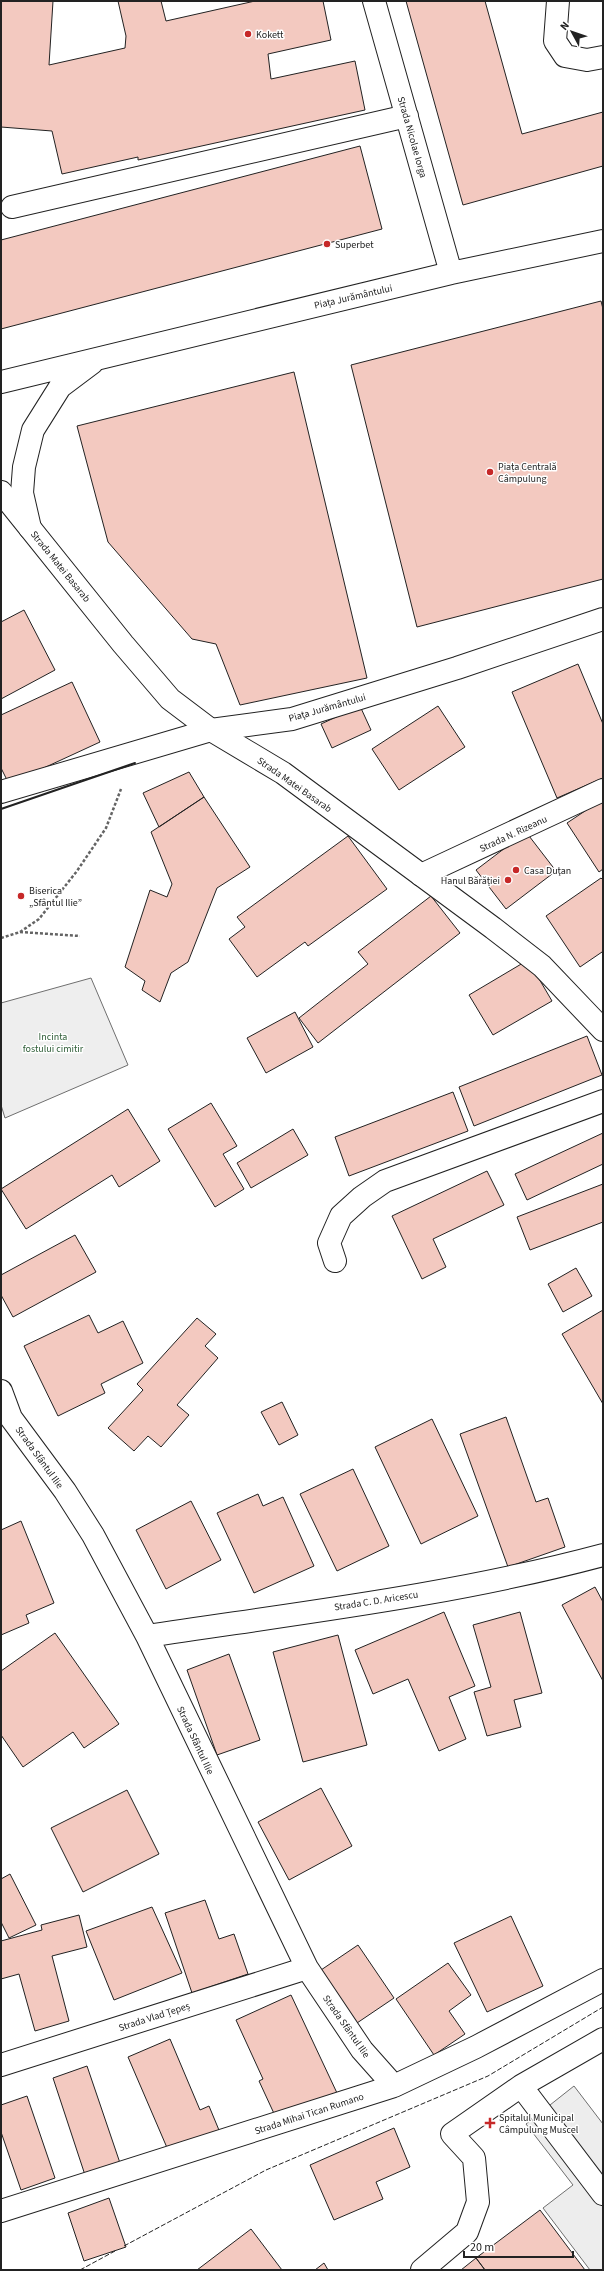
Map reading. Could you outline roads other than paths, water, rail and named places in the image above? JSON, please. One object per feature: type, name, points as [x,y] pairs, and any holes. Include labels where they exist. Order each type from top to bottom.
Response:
[{"type":"street","name":"Strada Nicolae Iorga","points":[[374,1],[451,273]]},
{"type":"street","points":[[558,1],[554,41],[565,56],[587,60],[603,57]]},
{"type":"street","points":[[12,207],[407,116]]},
{"type":"street","name":"Piața Jurământului","points":[[1,382],[103,356],[451,273],[603,240]]},
{"type":"street","name":"Piața Jurământului","points":[[30,528],[22,493],[24,467],[33,430],[60,387],[103,356]]},
{"type":"street","name":"Strada Matei Basarab","points":[[1,492],[170,699],[211,730],[283,773],[422,875],[542,966],[603,1030]]},
{"type":"street","name":"Piața Jurământului","points":[[1,792],[211,730],[292,718],[457,668],[603,619]]},
{"type":"street","name":"Strada N. Rizeanu","points":[[422,875],[603,790]]},
{"type":"street","points":[[335,1261],[329,1243],[341,1216],[362,1197],[385,1181],[603,1101]]},
{"type":"street","name":"Strada Sfântul Ilie","points":[[1,1391],[6,1419],[65,1491],[93,1535],[147,1636],[307,1968],[362,2050],[394,2086]]},
{"type":"street","name":"Strada C. D. Aricescu","points":[[147,1636],[389,1599],[554,1568],[603,1555]]},
{"type":"street","name":"Strada Vlad Țepeș","points":[[1,2065],[307,1968]]},
{"type":"street","name":"Strada Mihai Tican Rumano","points":[[1,2211],[394,2086],[483,2043],[603,1980]]},
{"type":"street","points":[[422,2270],[467,2232],[478,2202],[474,2158],[452,2134],[521,2086],[603,2039]]},
{"type":"street","points":[[521,2086],[603,2194]]},
{"type":"place","name":"Kokett","points":[[248,34]]},
{"type":"place","name":"Superbet","points":[[327,244]]},
{"type":"place","name":"Piața Centrală Câmpulung","points":[[490,472]]},
{"type":"place","name":"Casa Duţan","points":[[516,870]]},
{"type":"place","name":"Hanul Bărăției","points":[[508,880]]},
{"type":"place","name":"Biserica „Sfântul Ilie”","points":[[21,896]]},
{"type":"place","name":"Spitalul Municipal Câmpulung Muscel","points":[[490,2123]]},
{"type":"park label","name":"Incinta fostului cimitir","points":[[53,1042]]}]
